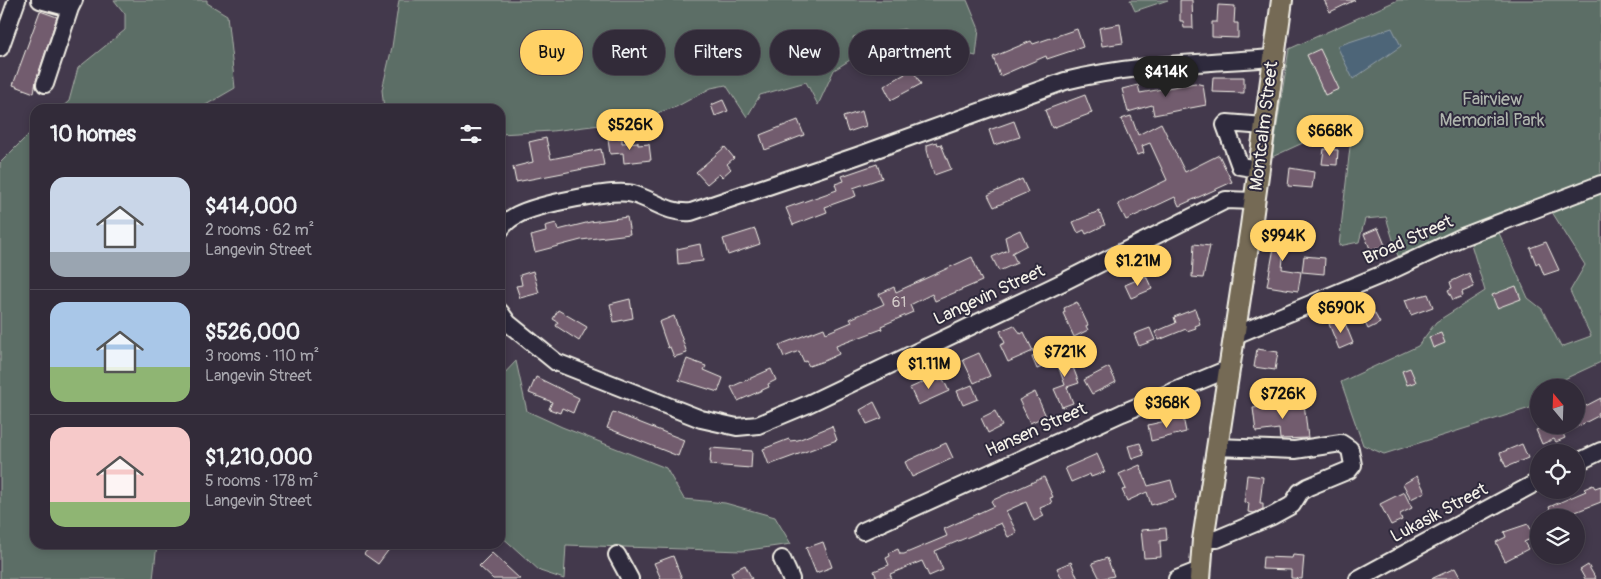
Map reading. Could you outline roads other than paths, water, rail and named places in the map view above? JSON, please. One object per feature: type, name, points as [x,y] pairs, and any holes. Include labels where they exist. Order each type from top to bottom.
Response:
[{"type":"main road","name":"Montcalm Street","points":[[1200,575],[1216,447],[1254,201],[1282,0]]},
{"type":"street","points":[[1,43],[17,0]]},
{"type":"street","points":[[40,0],[72,4],[45,84]]},
{"type":"street","points":[[505,225],[516,215],[539,207],[601,195],[632,193],[672,211],[691,212],[857,156],[1065,81],[1098,73],[1144,67],[1273,58]]},
{"type":"street","points":[[1258,168],[1240,166],[1225,125],[1227,122],[1264,126]]},
{"type":"street","name":"Broad Street","points":[[1233,336],[1388,272],[1462,237],[1601,184]]},
{"type":"street","name":"Langevin Street","points":[[505,318],[515,329],[556,362],[701,419],[737,427],[758,425],[806,405],[1064,281],[1226,200],[1254,201]]},
{"type":"street","name":"Hansen Street","points":[[863,530],[1122,413],[1228,369]]},
{"type":"street","points":[[1203,539],[1217,539],[1272,516],[1292,505],[1300,492],[1349,470],[1353,465],[1350,450],[1341,443],[1295,450],[1216,447]]},
{"type":"street","points":[[1585,459],[1601,451]]},
{"type":"street","name":"Lukasik Street","points":[[1358,579],[1530,486]]},
{"type":"street","points":[[617,555],[630,579]]},
{"type":"street","points":[[782,559],[791,579]]},
{"type":"street","points":[[1177,579],[1200,575]]},
{"type":"water","points":[[1392,28],[1401,46],[1353,79],[1337,46]]},
{"type":"park label","name":"Fairview Memorial Park","points":[[1492,109]]}]
